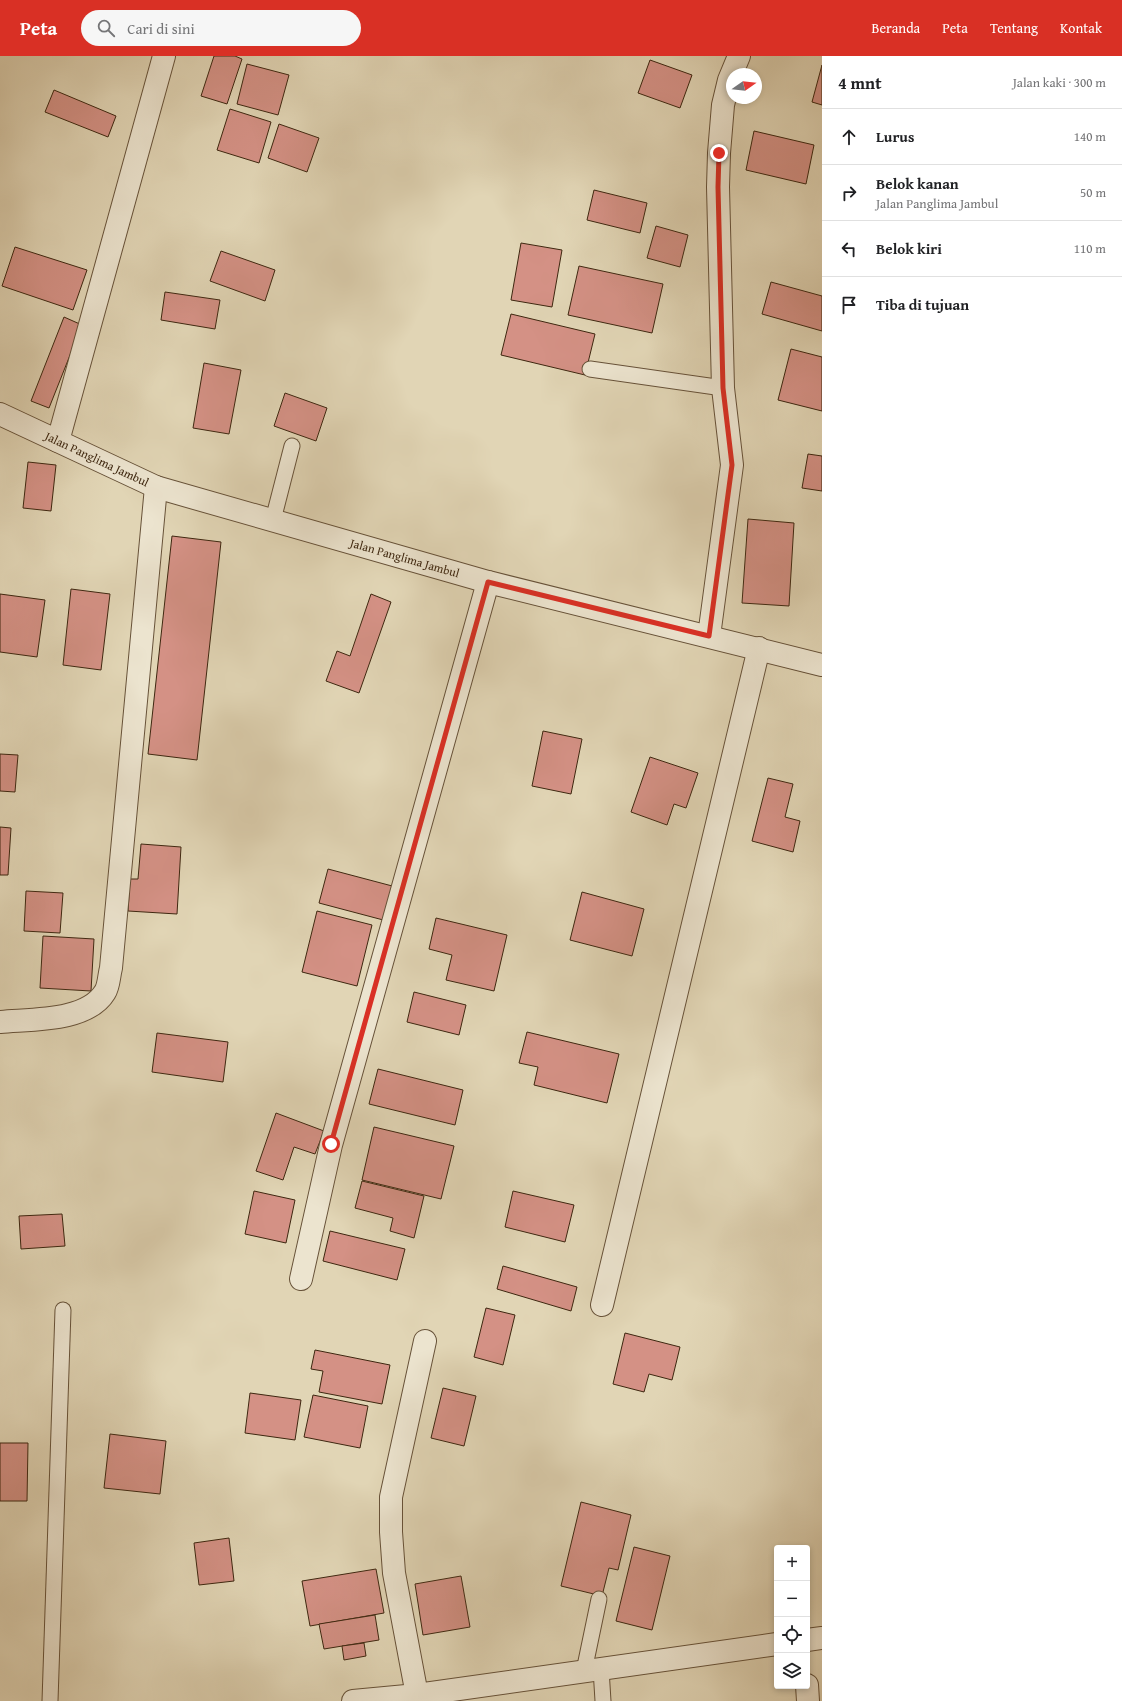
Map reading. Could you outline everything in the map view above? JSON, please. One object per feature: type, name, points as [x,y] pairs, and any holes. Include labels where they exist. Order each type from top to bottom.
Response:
[{"type":"street","points":[[58,441],[164,56]]},
{"type":"street","points":[[709,636],[732,465],[723,388],[718,187],[723,105],[729,80],[739,56]]},
{"type":"street","name":"Jalan Panglima Jambul","points":[[0,414],[156,487],[488,582],[759,648],[822,665]]},
{"type":"street","points":[[0,1022],[64,1017],[95,1004],[106,991],[111,961],[156,487]]},
{"type":"street","points":[[301,1279],[331,1144],[488,582]]},
{"type":"street","points":[[602,1305],[759,648]]},
{"type":"street","points":[[417,1695],[394,1573],[391,1532],[391,1497],[425,1341]]},
{"type":"street","points":[[810,1640],[822,1638]]},
{"type":"street","points":[[353,1701],[417,1695],[774,1644]]},
{"type":"street","points":[[807,1689],[808,1701]]},
{"type":"lane","points":[[590,369],[723,388]]},
{"type":"lane","points":[[273,520],[292,446]]},
{"type":"lane","points":[[50,1701],[63,1310]]},
{"type":"lane","points":[[599,1599],[593,1670],[603,1701]]},
{"type":"building","points":[[214,56],[235,56],[242,59],[227,104],[201,96]]},
{"type":"building","points":[[650,60],[692,75],[680,108],[638,93]]},
{"type":"building","points":[[247,64],[289,75],[278,115],[237,104]]},
{"type":"building","points":[[822,65],[822,105],[812,102]]},
{"type":"building","points":[[54,90],[116,116],[108,137],[45,112]]},
{"type":"building","points":[[230,109],[271,122],[259,163],[217,150]]},
{"type":"building","points":[[279,124],[319,138],[307,172],[268,158]]},
{"type":"building","points":[[754,131],[814,145],[806,184],[746,170]]},
{"type":"building","points":[[594,190],[647,203],[640,233],[587,220]]},
{"type":"building","points":[[656,226],[688,235],[680,267],[647,258]]},
{"type":"building","points":[[521,243],[562,250],[552,307],[511,300]]},
{"type":"building","points":[[15,247],[87,270],[73,310],[2,286]]},
{"type":"building","points":[[221,251],[275,270],[265,301],[210,281]]},
{"type":"building","points":[[579,266],[663,284],[652,333],[568,315]]},
{"type":"building","points":[[771,282],[822,296],[822,331],[762,314]]},
{"type":"building","points":[[165,292],[220,300],[215,329],[161,320]]},
{"type":"building","points":[[511,314],[595,334],[585,375],[501,355]]},
{"type":"building","points":[[64,317],[82,325],[49,408],[31,401]]},
{"type":"building","points":[[791,349],[822,357],[822,411],[778,400]]},
{"type":"building","points":[[204,363],[241,370],[229,434],[193,428]]},
{"type":"building","points":[[285,393],[327,408],[316,441],[274,426]]},
{"type":"building","points":[[808,454],[822,456],[822,491],[802,488]]},
{"type":"building","points":[[28,462],[56,465],[51,511],[23,508]]},
{"type":"building","points":[[748,519],[794,523],[789,606],[742,603]]},
{"type":"building","points":[[172,536],[221,542],[197,760],[148,754]]},
{"type":"building","points":[[71,589],[110,594],[101,670],[63,665]]},
{"type":"building","points":[[0,594],[45,600],[37,657],[0,652]]},
{"type":"building","points":[[371,594],[391,602],[359,693],[326,681],[337,651],[350,656]]},
{"type":"building","points":[[543,731],[582,739],[571,794],[532,786]]},
{"type":"building","points":[[0,754],[18,755],[15,792],[0,791]]},
{"type":"building","points":[[650,757],[698,773],[686,808],[674,804],[667,825],[631,812]]},
{"type":"building","points":[[768,778],[793,784],[785,817],[800,821],[793,852],[752,841]]},
{"type":"building","points":[[0,827],[11,828],[8,875],[0,875]]},
{"type":"building","points":[[141,844],[181,847],[177,914],[128,911],[130,879],[138,879]]},
{"type":"building","points":[[328,869],[396,887],[387,921],[319,903]]},
{"type":"building","points":[[26,891],[63,893],[60,933],[24,931]]},
{"type":"building","points":[[582,892],[644,909],[632,956],[570,940]]},
{"type":"building","points":[[317,911],[372,925],[357,986],[302,972]]},
{"type":"building","points":[[436,918],[507,935],[494,991],[446,980],[452,955],[429,949]]},
{"type":"building","points":[[43,936],[94,939],[91,991],[40,988]]},
{"type":"building","points":[[414,992],[466,1005],[459,1035],[407,1022]]},
{"type":"building","points":[[527,1032],[619,1054],[607,1103],[534,1085],[538,1067],[519,1063]]},
{"type":"building","points":[[157,1033],[228,1042],[223,1082],[152,1072]]},
{"type":"building","points":[[378,1069],[463,1090],[455,1125],[369,1104]]},
{"type":"building","points":[[276,1113],[324,1131],[315,1154],[294,1147],[283,1180],[256,1171]]},
{"type":"building","points":[[374,1127],[454,1146],[441,1199],[362,1180]]},
{"type":"building","points":[[362,1181],[424,1196],[414,1238],[390,1231],[393,1218],[355,1208]]},
{"type":"building","points":[[254,1191],[295,1200],[286,1243],[245,1234]]},
{"type":"building","points":[[513,1191],[574,1205],[565,1242],[505,1227]]},
{"type":"building","points":[[62,1214],[65,1246],[21,1249],[19,1216]]},
{"type":"building","points":[[330,1231],[405,1249],[397,1280],[323,1261]]},
{"type":"building","points":[[503,1266],[577,1287],[571,1311],[497,1289]]},
{"type":"building","points":[[486,1308],[515,1315],[503,1365],[474,1357]]},
{"type":"building","points":[[625,1333],[680,1347],[672,1380],[649,1374],[644,1392],[613,1384]]},
{"type":"building","points":[[315,1350],[390,1365],[382,1404],[319,1392],[323,1371],[311,1369]]},
{"type":"building","points":[[443,1388],[476,1396],[464,1446],[431,1438]]},
{"type":"building","points":[[250,1393],[301,1400],[295,1440],[245,1433]]},
{"type":"building","points":[[313,1395],[368,1406],[360,1448],[304,1437]]},
{"type":"building","points":[[110,1434],[166,1441],[160,1494],[104,1488]]},
{"type":"building","points":[[0,1443],[28,1443],[27,1501],[0,1501]]},
{"type":"building","points":[[581,1502],[631,1515],[618,1570],[609,1568],[602,1596],[561,1586]]},
{"type":"building","points":[[229,1538],[234,1581],[199,1585],[194,1543]]},
{"type":"building","points":[[634,1547],[670,1556],[652,1630],[616,1621]]},
{"type":"building","points":[[376,1569],[384,1613],[310,1626],[302,1581]]},
{"type":"building","points":[[461,1576],[470,1627],[423,1635],[415,1584]]},
{"type":"building","points":[[375,1615],[379,1640],[324,1649],[319,1624]]},
{"type":"building","points":[[364,1643],[366,1656],[344,1660],[342,1646]]},
{"type":"route","points":[[331,1144],[488,582],[709,636],[732,465],[723,388],[718,187],[719,153]]}]
